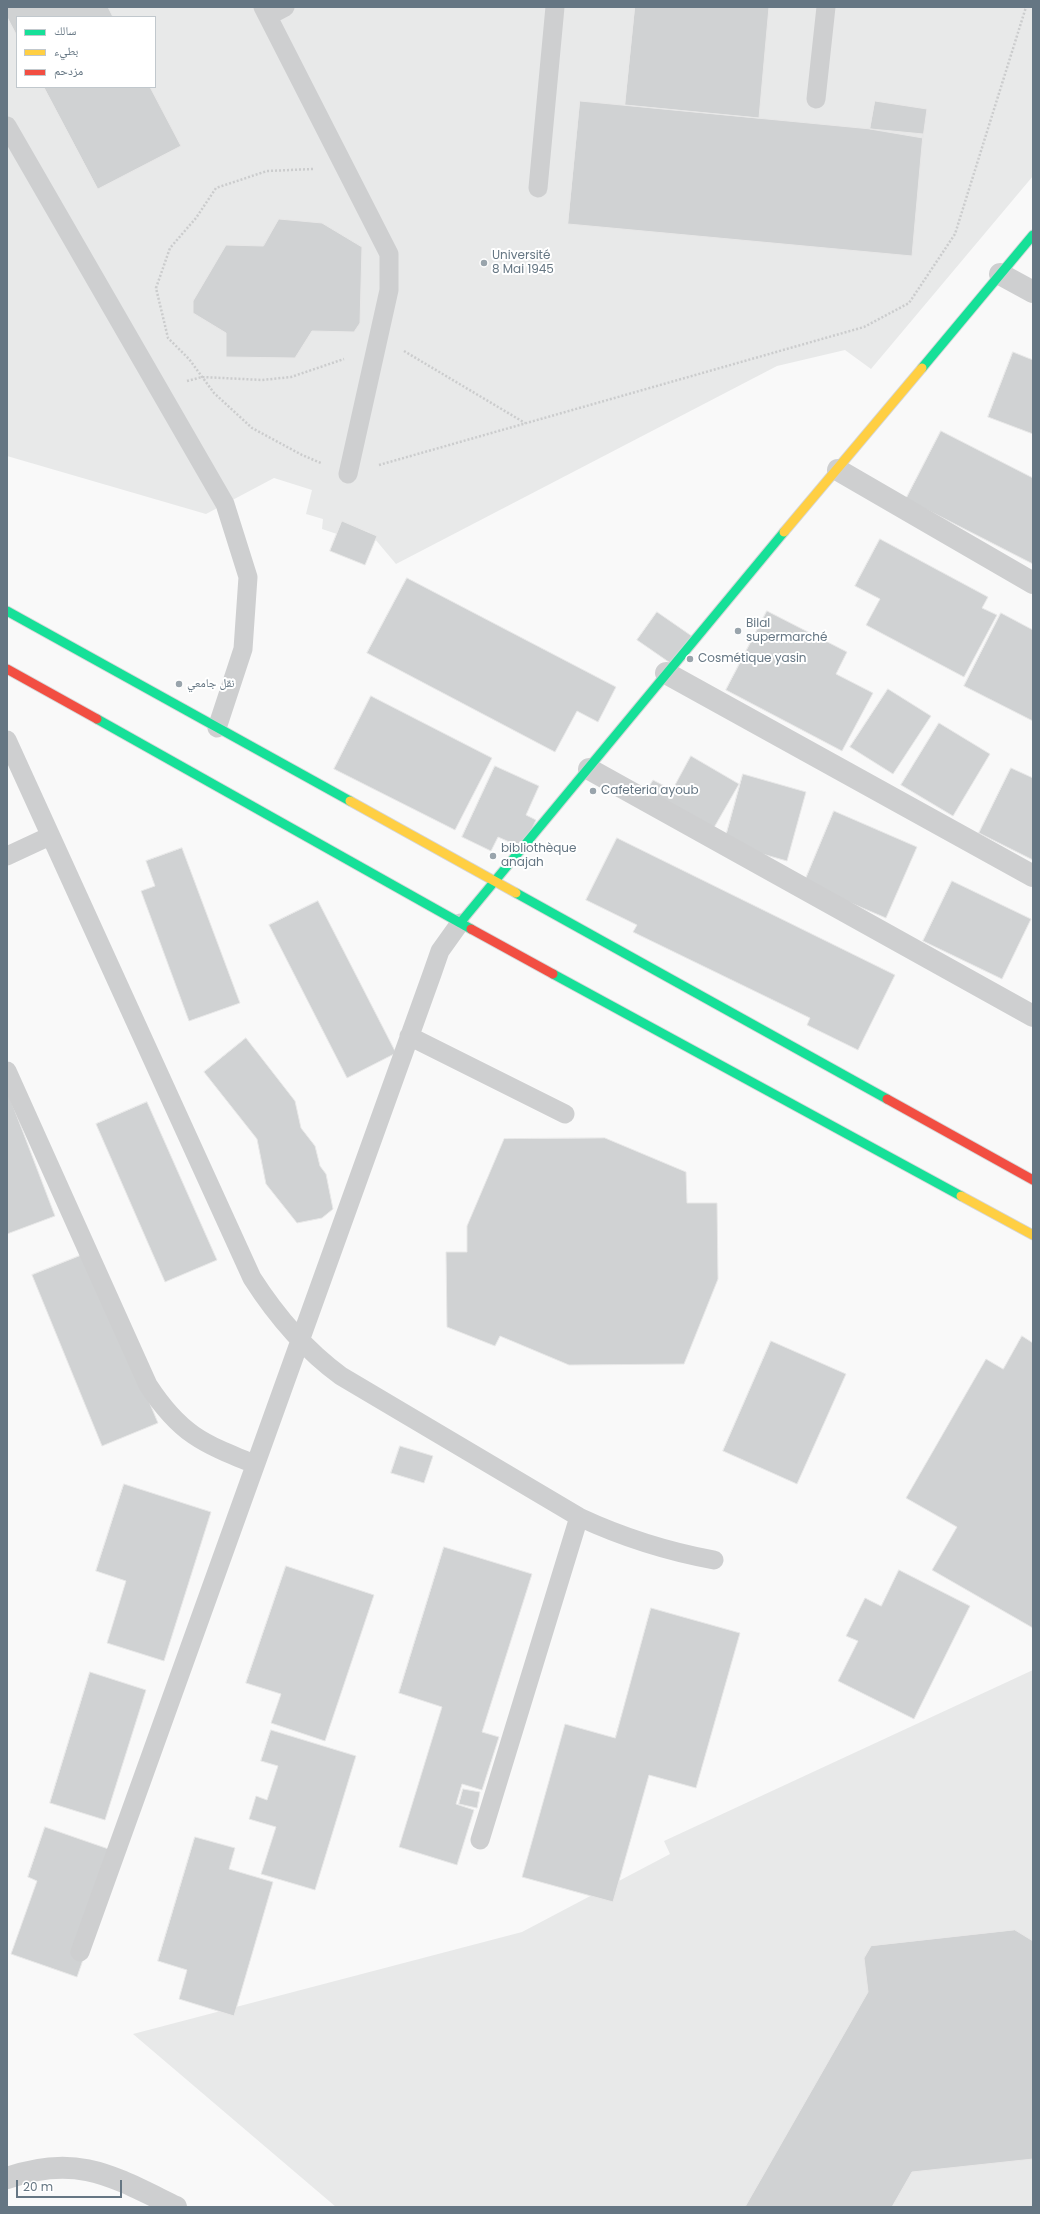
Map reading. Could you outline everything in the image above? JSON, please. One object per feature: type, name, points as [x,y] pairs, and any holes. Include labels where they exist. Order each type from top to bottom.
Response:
[{"type":"street","points":[[460,923],[493,882],[590,769],[666,673],[838,470],[1033,235]]},
{"type":"street","points":[[1000,274],[1033,292]]},
{"type":"street","points":[[838,470],[1033,583]]},
{"type":"street","points":[[7,612],[1033,1180]]},
{"type":"street","points":[[7,669],[460,923],[1033,1236]]},
{"type":"street","points":[[666,673],[1033,876]]},
{"type":"street","points":[[590,769],[1033,1016]]},
{"type":"street","points":[[7,2178],[30,2170],[53,2167],[76,2167],[99,2172],[121,2180],[176,2207]]},
{"type":"lane","points":[[285,7],[266,12],[389,254],[389,290],[348,474]]},
{"type":"lane","points":[[538,188],[554,7]]},
{"type":"lane","points":[[816,99],[826,7]]},
{"type":"lane","points":[[7,126],[225,504],[248,577],[244,649],[217,728]]},
{"type":"lane","points":[[7,740],[252,1278],[273,1311],[298,1341],[319,1360],[342,1376],[579,1517],[611,1532],[645,1545],[714,1560]]},
{"type":"lane","points":[[7,856],[50,836]]},
{"type":"lane","points":[[80,1952],[298,1341],[440,951],[460,923]]},
{"type":"lane","points":[[409,1036],[566,1114]]},
{"type":"lane","points":[[7,1071],[148,1385],[162,1406],[194,1437],[211,1447],[254,1464]]},
{"type":"lane","points":[[480,1840],[579,1517]]},
{"type":"path","points":[[345,167],[267,171],[216,188],[196,218],[170,248],[156,288],[168,338],[190,359],[214,393],[252,428],[302,455],[348,474],[864,327],[909,303],[955,234],[1026,7]]},
{"type":"shaded area","name":"Université 8 Mai 1945","points":[[7,7],[1033,7],[1033,176],[871,369],[845,350],[777,366],[396,564],[369,532],[354,527],[352,539],[322,529],[323,519],[306,514],[312,490],[274,478],[206,514],[7,456]]},
{"type":"shaded area","points":[[1033,1670],[1033,2207],[336,2207],[133,2034],[522,1932],[670,1854],[664,1841]]},
{"type":"building","points":[[7,7],[108,7],[112,16],[16,16],[16,34],[7,17]]},
{"type":"building","points":[[635,7],[769,7],[759,118],[625,105]]},
{"type":"building","points":[[45,88],[151,88],[181,146],[98,189]]},
{"type":"building","points":[[580,101],[923,134],[912,256],[568,224]]},
{"type":"building","points":[[875,101],[927,109],[923,138],[870,129]]},
{"type":"building","points":[[279,219],[322,223],[362,247],[360,323],[354,332],[312,331],[295,358],[226,357],[226,333],[193,313],[193,301],[226,245],[263,246]]},
{"type":"building","points":[[1013,352],[1033,360],[1033,434],[988,417]]},
{"type":"building","points":[[941,431],[1033,478],[1033,564],[906,499]]},
{"type":"building","points":[[342,521],[377,536],[365,565],[330,551]]},
{"type":"building","points":[[880,539],[988,597],[982,608],[997,615],[964,677],[866,625],[880,599],[855,586]]},
{"type":"building","points":[[407,578],[616,687],[598,722],[577,711],[555,752],[367,653]]},
{"type":"building","points":[[767,611],[847,652],[836,674],[873,693],[842,751],[726,690]]},
{"type":"building","points":[[657,612],[696,639],[676,667],[637,640]]},
{"type":"building","points":[[1001,613],[1033,630],[1033,721],[964,686]]},
{"type":"building","points":[[888,689],[931,716],[893,774],[850,747]]},
{"type":"building","points":[[371,696],[492,758],[455,830],[334,769]]},
{"type":"building","points":[[939,723],[990,754],[953,816],[901,785]]},
{"type":"building","points":[[691,756],[739,784],[708,838],[641,800],[653,780],[672,790]]},
{"type":"building","points":[[495,766],[539,786],[526,815],[536,820],[523,848],[498,837],[491,851],[462,837]]},
{"type":"building","points":[[1011,768],[1033,778],[1033,860],[979,833]]},
{"type":"building","points":[[743,774],[806,792],[787,861],[724,843]]},
{"type":"building","points":[[834,811],[917,847],[886,918],[804,883]]},
{"type":"building","points":[[617,838],[895,975],[858,1050],[807,1025],[810,1018],[633,932],[637,925],[586,900]]},
{"type":"building","points":[[182,848],[240,1003],[189,1021],[141,891],[155,886],[146,861]]},
{"type":"building","points":[[952,881],[1031,919],[1002,979],[923,941]]},
{"type":"building","points":[[318,901],[396,1053],[347,1078],[269,925]]},
{"type":"building","points":[[246,1038],[295,1101],[301,1128],[315,1146],[320,1166],[326,1174],[333,1209],[322,1218],[297,1223],[266,1184],[257,1139],[204,1072]]},
{"type":"building","points":[[7,1090],[55,1216],[7,1234]]},
{"type":"building","points":[[147,1102],[217,1260],[165,1282],[96,1124]]},
{"type":"building","points":[[605,1138],[686,1172],[687,1203],[717,1203],[718,1279],[684,1364],[569,1365],[500,1336],[495,1346],[447,1327],[446,1252],[467,1252],[467,1226],[504,1139]]},
{"type":"building","points":[[87,1253],[158,1423],[102,1446],[32,1275]]},
{"type":"building","points":[[1022,1336],[1033,1343],[1033,1628],[932,1570],[957,1527],[906,1498],[986,1359],[1003,1369]]},
{"type":"building","points":[[771,1341],[846,1374],[797,1484],[723,1451]]},
{"type":"building","points":[[400,1446],[433,1456],[424,1483],[391,1473]]},
{"type":"building","points":[[124,1484],[211,1512],[164,1661],[107,1643],[126,1581],[96,1571]]},
{"type":"building","points":[[444,1547],[532,1574],[482,1732],[499,1737],[482,1790],[462,1784],[456,1804],[474,1810],[457,1865],[399,1847],[442,1707],[399,1693]]},
{"type":"building","points":[[286,1566],[374,1595],[325,1741],[271,1723],[281,1694],[246,1683]]},
{"type":"building","points":[[899,1570],[970,1606],[914,1719],[838,1681],[858,1641],[846,1636],[865,1598],[881,1606]]},
{"type":"building","points":[[651,1608],[740,1633],[696,1788],[649,1775],[613,1902],[522,1877],[565,1724],[615,1738]]},
{"type":"building","points":[[90,1672],[146,1690],[105,1820],[50,1803]]},
{"type":"building","points":[[271,1730],[356,1756],[315,1890],[261,1874],[276,1827],[249,1819],[256,1796],[267,1800],[278,1766],[261,1761]]},
{"type":"building","points":[[463,1789],[480,1792],[477,1808],[459,1804]]},
{"type":"building","points":[[45,1827],[120,1853],[77,1977],[11,1954],[37,1881],[28,1877]]},
{"type":"building","points":[[195,1837],[235,1848],[229,1869],[273,1882],[234,2016],[179,1999],[187,1970],[158,1961]]},
{"type":"building","points":[[1015,1930],[1033,1941],[1033,2159],[912,2172],[892,2207],[745,2207],[868,1992],[864,1958],[871,1946]]},
{"type":"traffic: fast","points":[[922,368],[1033,235]]},
{"type":"traffic: fast","points":[[460,923],[784,532]]},
{"type":"traffic: fast","points":[[7,611],[350,801]]},
{"type":"traffic: fast","points":[[97,719],[471,929]]},
{"type":"traffic: fast","points":[[516,893],[887,1099]]},
{"type":"traffic: fast","points":[[553,974],[961,1196]]},
{"type":"traffic: slow","points":[[784,532],[922,368]]},
{"type":"traffic: slow","points":[[350,801],[516,893]]},
{"type":"traffic: slow","points":[[961,1196],[1033,1235]]},
{"type":"traffic: jam","points":[[7,669],[97,719]]},
{"type":"traffic: jam","points":[[471,929],[553,974]]},
{"type":"traffic: jam","points":[[887,1099],[1033,1180]]},
{"type":"place","name":"Université 8 Mai 1945","points":[[484,263]]},
{"type":"place","name":"Bilal supermarché","points":[[738,631]]},
{"type":"place","name":"Cosmétique yasin","points":[[690,659]]},
{"type":"place","name":"نقل جامعي","points":[[179,684]]},
{"type":"place","name":"Cafeteria ayoub","points":[[593,791]]},
{"type":"place","name":"bibliothèque anajah","points":[[493,856]]}]
